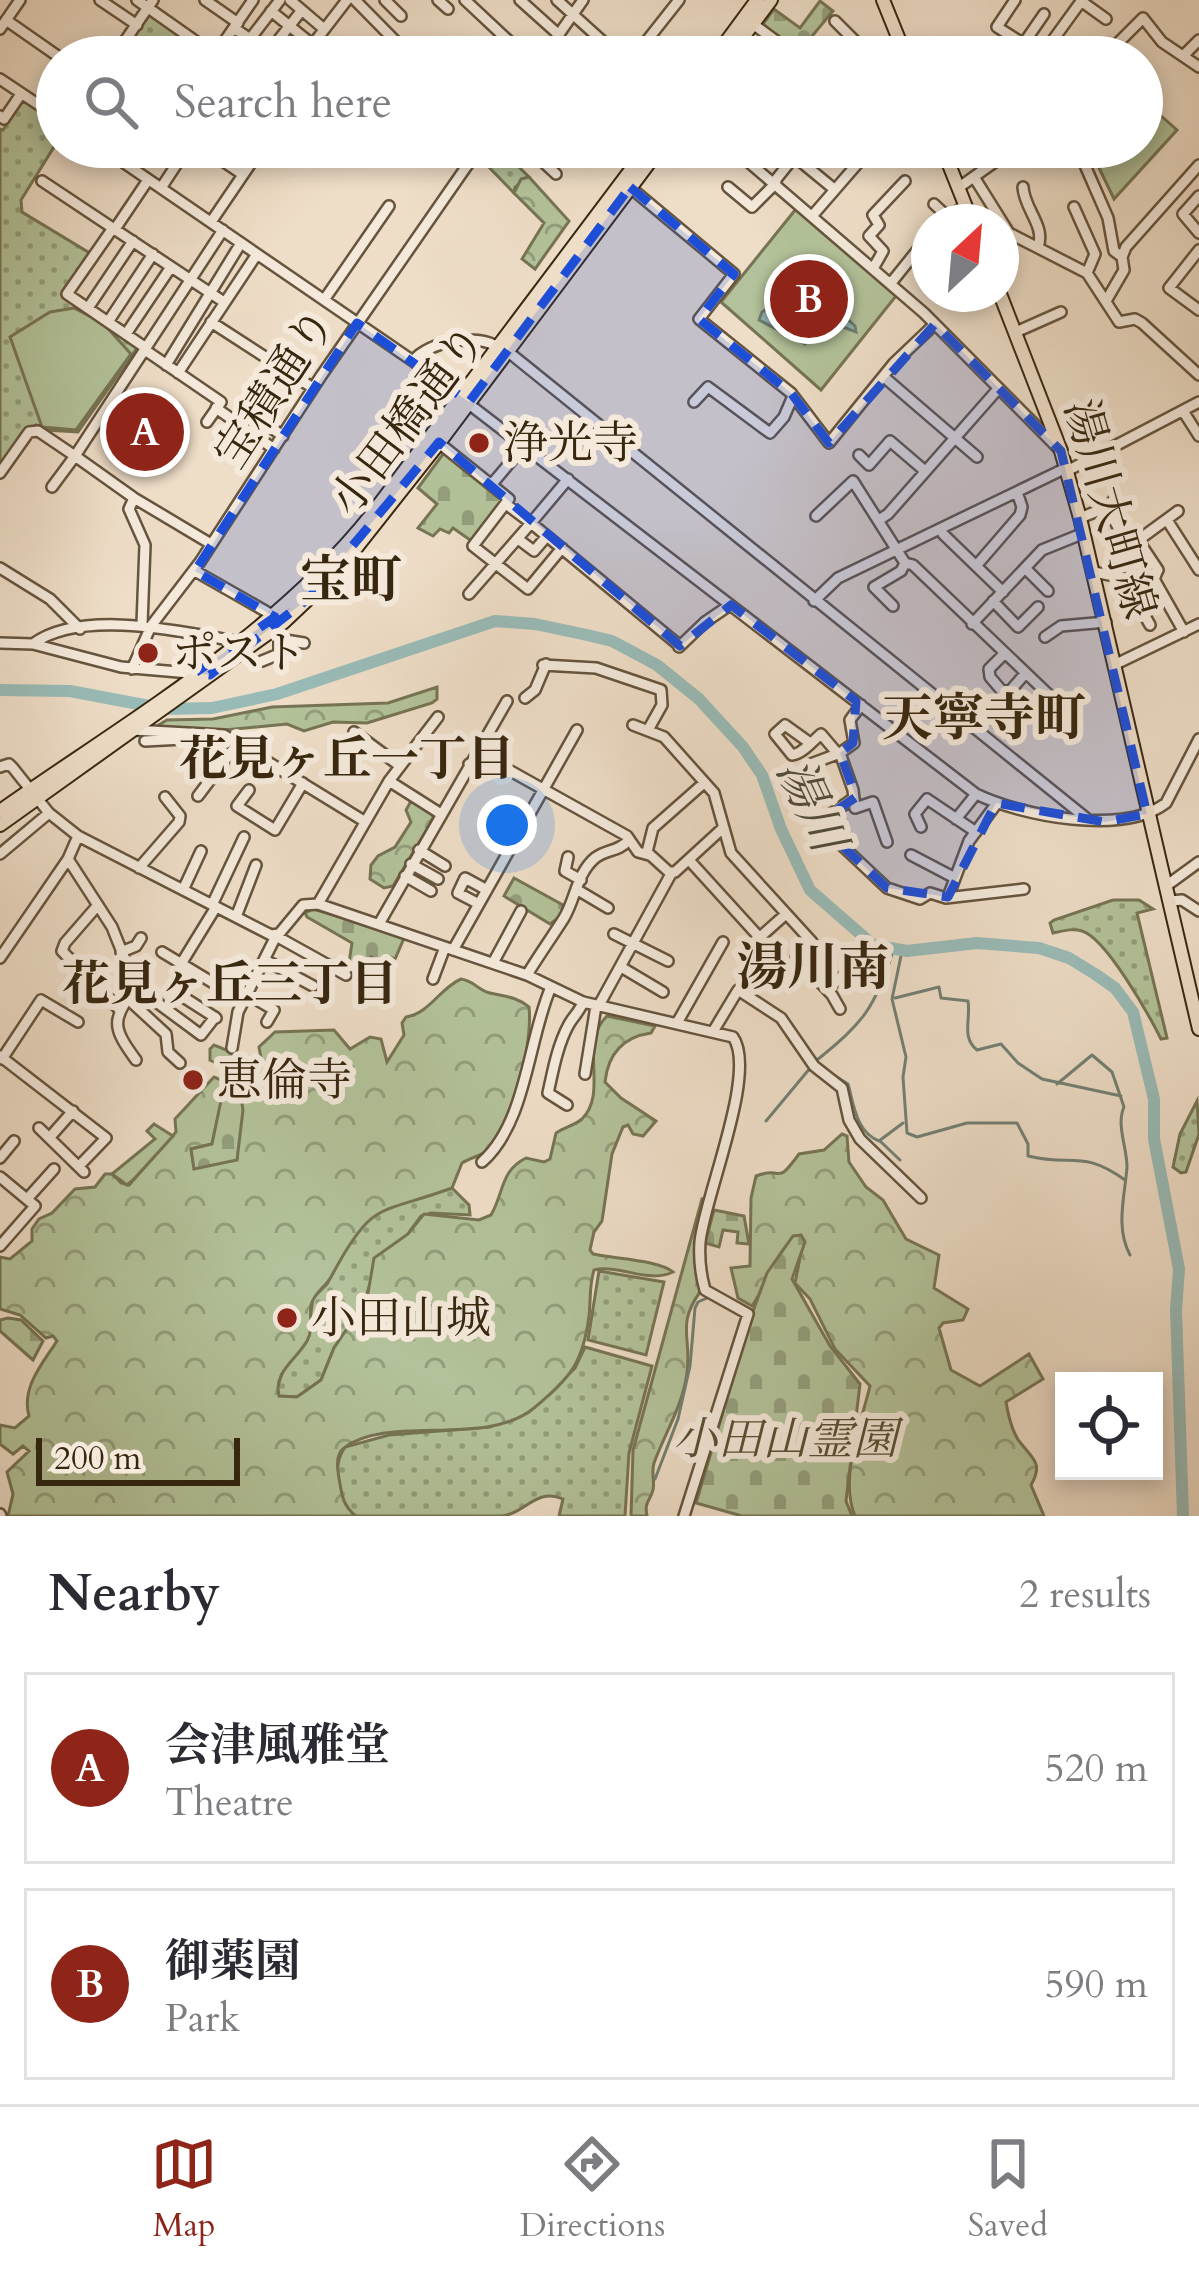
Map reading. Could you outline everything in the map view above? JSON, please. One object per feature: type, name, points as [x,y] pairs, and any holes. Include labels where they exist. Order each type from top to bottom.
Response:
[{"type":"main road","points":[[730,36],[757,0]]},
{"type":"main road","points":[[744,36],[771,0]]},
{"type":"main road","points":[[883,0],[895,36]]},
{"type":"main road","name":"小田橋通り","points":[[626,184],[636,168]]},
{"type":"main road","name":"小田橋通り","points":[[0,824],[274,616],[349,543],[641,168]]},
{"type":"main road","points":[[950,168],[965,204]]},
{"type":"main road","name":"湯川大町線","points":[[1008,312],[1061,451],[1084,533],[1199,1030]]},
{"type":"main road","name":"小田橋通り","points":[[130,728],[191,681],[275,634],[337,572],[439,443],[464,400]]},
{"type":"main road","name":"小田橋通り","points":[[0,811],[34,794]]},
{"type":"street","points":[[20,0],[3,24],[36,43]]},
{"type":"street","points":[[100,0],[136,25]]},
{"type":"street","points":[[137,0],[150,4],[191,36]]},
{"type":"street","points":[[205,0],[247,36]]},
{"type":"street","points":[[230,36],[251,4],[238,0]]},
{"type":"street","points":[[252,36],[280,0]]},
{"type":"street","points":[[290,0],[324,29]]},
{"type":"street","points":[[319,36],[351,0],[389,36]]},
{"type":"street","points":[[385,0],[400,16]]},
{"type":"street","points":[[438,0],[448,9]]},
{"type":"street","points":[[465,0],[504,36]]},
{"type":"street","points":[[520,0],[559,35],[584,0]]},
{"type":"street","points":[[557,0],[597,36]]},
{"type":"street","points":[[651,36],[680,0]]},
{"type":"street","points":[[1012,36],[997,27],[1015,0]]},
{"type":"street","points":[[1056,36],[1082,0],[1106,19]]},
{"type":"street","points":[[128,36],[150,4]]},
{"type":"street","points":[[282,36],[302,10]]},
{"type":"street","points":[[271,11],[302,36]]},
{"type":"street","points":[[1029,36],[1044,14]]},
{"type":"street","points":[[1124,36],[1142,18],[1158,36]]},
{"type":"street","points":[[835,21],[850,36]]},
{"type":"street","points":[[753,24],[769,36]]},
{"type":"street","points":[[261,25],[276,36]]},
{"type":"street","points":[[1185,54],[1199,40]]},
{"type":"street","points":[[1163,42],[1199,68]]},
{"type":"street","points":[[0,79],[36,104]]},
{"type":"street","points":[[0,116],[4,119],[21,94]]},
{"type":"street","points":[[1106,302],[1124,270],[1126,247],[1199,165]]},
{"type":"street","points":[[131,168],[413,361],[976,794],[997,803],[1112,823],[1147,814],[1172,797],[1199,739]]},
{"type":"street","points":[[161,188],[174,168]]},
{"type":"street","points":[[233,168],[242,174]]},
{"type":"street","points":[[211,222],[246,168]]},
{"type":"street","name":"宝積通り","points":[[132,669],[146,625],[195,571],[357,322],[466,168]]},
{"type":"street","points":[[550,168],[556,174]]},
{"type":"street","points":[[757,168],[874,267],[1061,451]]},
{"type":"street","points":[[728,187],[752,207],[786,168]]},
{"type":"street","points":[[814,168],[834,189]]},
{"type":"street","points":[[813,215],[853,168]]},
{"type":"street","points":[[958,188],[988,168]]},
{"type":"street","points":[[1086,168],[1108,218],[1114,251],[1123,257]]},
{"type":"street","points":[[974,178],[1009,233],[1087,273],[1119,322],[1142,323],[1199,375]]},
{"type":"street","points":[[148,180],[68,294],[220,402],[207,422]]},
{"type":"street","points":[[42,181],[224,302]]},
{"type":"street","points":[[874,267],[883,251],[869,236],[879,225],[873,215],[905,181]]},
{"type":"street","points":[[626,184],[734,274],[699,320],[793,396],[830,443],[884,376],[935,324]]},
{"type":"street","points":[[1023,187],[1025,204],[1041,231],[1038,247]]},
{"type":"street","points":[[1199,196],[1183,214],[1199,233]]},
{"type":"street","points":[[324,300],[389,206]]},
{"type":"street","points":[[1074,207],[1095,254],[1087,273]]},
{"type":"street","points":[[52,488],[223,230]]},
{"type":"street","points":[[88,308],[133,241]]},
{"type":"street","points":[[166,365],[242,243]]},
{"type":"street","points":[[1199,250],[1169,288],[1199,310]]},
{"type":"street","points":[[108,322],[153,254]]},
{"type":"street","points":[[178,373],[257,254]]},
{"type":"street","points":[[891,283],[911,258]]},
{"type":"street","points":[[126,334],[171,267]]},
{"type":"street","points":[[1185,270],[1199,281]]},
{"type":"street","points":[[1016,332],[1061,312]]},
{"type":"street","points":[[211,322],[313,388]]},
{"type":"street","points":[[413,361],[424,350],[469,339],[502,348],[1088,820]]},
{"type":"street","points":[[884,376],[977,457]]},
{"type":"street","points":[[694,402],[708,387],[770,433],[793,396]]},
{"type":"street","points":[[878,520],[998,389]]},
{"type":"street","points":[[814,601],[832,581],[1199,403]]},
{"type":"street","points":[[216,408],[274,449]]},
{"type":"street","points":[[244,409],[283,436]]},
{"type":"street","points":[[1183,411],[1199,436]]},
{"type":"street","points":[[0,473],[32,431],[211,544]]},
{"type":"street","points":[[859,455],[869,465],[890,441],[925,471]]},
{"type":"street","points":[[439,443],[508,497],[473,546],[528,589],[562,548]]},
{"type":"street","points":[[492,484],[524,446]]},
{"type":"street","points":[[469,594],[568,479]]},
{"type":"street","points":[[816,516],[854,481],[905,563],[1048,694]]},
{"type":"street","points":[[976,566],[1020,515],[1017,492]]},
{"type":"street","points":[[134,498],[129,509],[145,545],[146,625]]},
{"type":"street","points":[[1080,518],[1111,503],[1126,542],[1133,544],[1178,511]]},
{"type":"street","points":[[506,504],[679,648],[730,605]]},
{"type":"street","points":[[1166,520],[1199,570]]},
{"type":"street","points":[[973,624],[1042,550],[1084,533]]},
{"type":"street","points":[[943,534],[1003,592]]},
{"type":"street","points":[[518,539],[534,551],[547,536]]},
{"type":"street","points":[[1138,540],[1158,570],[1154,579],[1184,632]]},
{"type":"street","points":[[893,606],[874,587],[901,571],[905,563]]},
{"type":"street","points":[[0,568],[53,601],[80,629]]},
{"type":"street","points":[[1025,568],[1048,591]]},
{"type":"street","points":[[195,571],[274,616]]},
{"type":"street","points":[[1094,572],[1124,578],[1150,625]]},
{"type":"street","points":[[994,602],[1018,626],[1038,607]]},
{"type":"street","points":[[1045,638],[1058,627],[1106,622]]},
{"type":"street","points":[[1116,664],[1199,624]]},
{"type":"street","points":[[33,644],[50,634],[146,625],[240,642]]},
{"type":"street","points":[[262,661],[279,654],[275,634],[304,643]]},
{"type":"street","points":[[0,643],[33,644],[132,669],[166,670],[191,681]]},
{"type":"street","points":[[1003,656],[989,669],[1002,691],[1010,691],[1024,675]]},
{"type":"street","points":[[525,698],[535,691],[544,664],[596,668],[661,690],[662,705],[648,730]]},
{"type":"street","points":[[166,670],[172,682],[191,681]]},
{"type":"street","points":[[379,924],[507,701]]},
{"type":"street","points":[[808,765],[854,743],[850,720],[861,705]]},
{"type":"street","points":[[318,904],[389,781],[438,717]]},
{"type":"street","points":[[633,725],[664,737],[704,783],[717,802],[731,853],[812,942],[796,957],[840,1010]]},
{"type":"street","points":[[130,728],[222,735],[364,821]]},
{"type":"street","points":[[434,979],[577,730]]},
{"type":"street","points":[[354,732],[400,766]]},
{"type":"street","points":[[810,743],[821,734],[839,753],[855,808],[873,802],[887,842]]},
{"type":"street","points":[[146,741],[222,735]]},
{"type":"street","points":[[198,796],[238,743]]},
{"type":"street","points":[[0,767],[9,764],[49,813],[78,836],[346,975]]},
{"type":"street","points":[[469,764],[505,768],[672,872]]},
{"type":"street","points":[[389,781],[441,814]]},
{"type":"street","points":[[249,790],[237,806],[275,830],[302,783]]},
{"type":"street","points":[[649,855],[647,842],[653,828],[704,783]]},
{"type":"street","points":[[956,819],[976,794]]},
{"type":"street","points":[[140,868],[179,822],[180,816],[165,797]]},
{"type":"street","points":[[854,798],[818,823],[886,888],[920,899],[930,893],[948,897],[1024,889]]},
{"type":"street","points":[[921,827],[915,814],[927,799],[976,832]]},
{"type":"street","points":[[948,897],[976,832],[997,803]]},
{"type":"street","points":[[0,854],[49,813]]},
{"type":"street","points":[[585,1074],[597,1006],[672,872],[723,828]]},
{"type":"street","points":[[0,958],[68,859],[78,836]]},
{"type":"street","points":[[68,859],[98,905],[136,987],[201,1035],[217,1018],[178,993],[244,837]]},
{"type":"street","points":[[527,975],[596,857],[620,850],[628,841]]},
{"type":"street","points":[[419,850],[446,866]]},
{"type":"street","points":[[183,890],[201,851]]},
{"type":"street","points":[[911,855],[955,878]]},
{"type":"street","points":[[568,857],[565,871],[608,908]]},
{"type":"street","points":[[689,860],[780,960]]},
{"type":"street","points":[[1166,886],[1199,862]]},
{"type":"street","points":[[411,864],[438,879]]},
{"type":"street","points":[[236,917],[256,865]]},
{"type":"street","points":[[405,876],[431,891]]},
{"type":"street","points":[[479,904],[458,893],[465,878],[487,890]]},
{"type":"street","points":[[1169,901],[1183,900],[1199,911]]},
{"type":"street","points":[[232,1048],[245,998],[276,936],[301,907],[318,904],[527,975],[583,1002],[733,1037],[740,1052],[731,1126],[700,1241],[703,1282],[709,1293],[748,1314],[684,1516]]},
{"type":"street","points":[[98,905],[62,951],[118,1009]]},
{"type":"street","points":[[493,963],[521,911]]},
{"type":"street","points":[[759,938],[786,914]]},
{"type":"street","points":[[614,934],[668,962]]},
{"type":"street","points":[[121,952],[136,946],[141,938]]},
{"type":"street","points":[[677,1023],[723,942]]},
{"type":"street","points":[[162,952],[274,1010],[268,1022]]},
{"type":"street","points":[[265,961],[314,986]]},
{"type":"street","points":[[621,968],[663,992]]},
{"type":"street","points":[[827,989],[845,973]]},
{"type":"street","points":[[136,987],[118,1009],[116,1026],[136,1060]]},
{"type":"street","points":[[482,1162],[502,1137],[519,1096],[534,1028],[551,987]]},
{"type":"street","points":[[714,1030],[738,991],[781,1018],[808,1059],[842,1088],[849,1120],[860,1139],[921,1198]]},
{"type":"street","points":[[128,999],[166,1034],[168,1052],[179,1063]]},
{"type":"street","points":[[39,1128],[82,1169],[106,1138],[1,1058],[41,1000],[78,1022]]},
{"type":"street","points":[[567,1106],[548,1093],[564,1036],[583,1002]]},
{"type":"street","points":[[50,1137],[87,1106]]},
{"type":"street","points":[[103,1135],[112,1124]]},
{"type":"street","points":[[0,1158],[14,1141]]},
{"type":"street","points":[[27,1199],[54,1169]]},
{"type":"street","points":[[0,1177],[35,1206],[0,1246]]},
{"type":"highlighted area","points":[[630,187],[734,274],[699,319],[791,393],[829,443],[935,324],[1061,451],[1147,814],[1105,822],[996,803],[948,897],[887,888],[818,823],[856,797],[840,753],[853,743],[856,701],[731,605],[680,646],[439,442],[309,598],[210,675],[195,673],[275,617],[195,571],[357,323],[469,402]]},
{"type":"green space","points":[[820,1],[833,11],[812,36],[777,36],[763,24],[774,9],[800,28]]},
{"type":"green space","points":[[147,12],[184,36],[130,36]]},
{"type":"green space","points":[[24,97],[36,105],[36,168],[41,168],[21,200],[22,212],[93,255],[67,295],[137,343],[137,348],[78,432],[36,425],[0,476],[0,129]]},
{"type":"green space","points":[[1163,118],[1177,130],[1163,145]]},
{"type":"green space","points":[[490,168],[520,168],[529,177],[514,193]]},
{"type":"green space","points":[[1099,168],[1142,168],[1114,199]]},
{"type":"green space","points":[[529,177],[569,221],[535,269],[522,259],[544,223],[514,193],[521,179]]},
{"type":"green space","points":[[796,209],[896,296],[821,390],[721,302]]},
{"type":"green space","points":[[74,308],[103,323],[131,354],[76,430],[42,427],[10,337],[50,312]]},
{"type":"green space","points":[[446,450],[507,499],[473,542],[453,528],[449,533],[440,529],[433,536],[418,528],[437,504],[418,488]]},
{"type":"green space","points":[[437,687],[432,703],[367,723],[333,722],[304,731],[287,724],[224,730],[157,726],[167,720],[213,719],[272,707],[388,703]]},
{"type":"green space","points":[[411,801],[433,813],[433,819],[393,886],[384,888],[370,879],[371,865],[395,847],[411,822],[406,810]]},
{"type":"green space","points":[[514,878],[563,905],[561,916],[550,924],[504,896]]},
{"type":"green space","points":[[1113,900],[1139,900],[1153,909],[1137,913],[1167,1038],[1161,1039],[1103,947],[1082,931],[1053,933],[1050,923],[1054,920]]},
{"type":"green space","points":[[313,909],[405,936],[395,959],[390,957],[385,963],[371,957],[363,971],[349,963],[352,943],[307,917],[305,913]]},
{"type":"green space","points":[[461,979],[529,1007],[525,1061],[506,1124],[487,1151],[462,1163],[452,1188],[392,1207],[368,1221],[313,1300],[309,1336],[282,1373],[279,1396],[297,1397],[321,1380],[334,1348],[367,1299],[374,1258],[408,1234],[424,1214],[479,1220],[491,1215],[507,1176],[518,1163],[526,1158],[550,1159],[556,1133],[582,1119],[590,1108],[595,1040],[607,1016],[655,1026],[651,1033],[619,1048],[605,1082],[656,1121],[643,1136],[633,1134],[628,1125],[623,1127],[612,1154],[602,1221],[590,1250],[673,1272],[654,1276],[594,1270],[579,1358],[557,1387],[514,1420],[464,1429],[385,1433],[344,1448],[338,1460],[341,1489],[356,1516],[8,1516],[13,1494],[7,1472],[29,1451],[23,1446],[13,1454],[0,1444],[0,1425],[15,1428],[29,1416],[30,1386],[57,1341],[53,1336],[46,1338],[20,1315],[0,1309],[0,1257],[10,1259],[32,1241],[32,1229],[39,1219],[52,1213],[75,1189],[95,1187],[105,1174],[129,1185],[176,1132],[175,1119],[214,1077],[226,1082],[212,1144],[191,1149],[194,1168],[237,1159],[238,1079],[233,1071],[210,1060],[214,1045],[256,1062],[261,1058],[259,1047],[275,1032],[334,1030],[350,1049],[370,1037],[381,1039],[387,1062],[404,1035],[406,1017],[422,1011]]},
{"type":"green space","points":[[238,1079],[243,1110],[237,1160],[194,1169],[191,1149],[212,1144],[225,1081]]},
{"type":"green space","points":[[1197,1101],[1199,1134],[1186,1172],[1181,1173],[1173,1167],[1180,1134]]},
{"type":"green space","points":[[154,1124],[173,1136],[127,1185],[112,1174],[155,1139],[147,1131]]},
{"type":"green space","points":[[842,1134],[847,1136],[849,1162],[866,1187],[883,1200],[906,1239],[939,1255],[934,1288],[968,1309],[963,1320],[939,1328],[951,1370],[980,1386],[1029,1354],[1043,1379],[1006,1402],[1014,1432],[1036,1466],[1031,1485],[1044,1516],[855,1516],[850,1468],[870,1386],[835,1349],[810,1299],[795,1283],[803,1243],[791,1240],[752,1306],[738,1298],[731,1268],[750,1266],[756,1176],[782,1173],[799,1154],[824,1150]]},
{"type":"green space","points":[[452,1188],[469,1205],[470,1215],[421,1216],[369,1287],[363,1307],[334,1348],[321,1380],[297,1397],[279,1396],[283,1371],[307,1340],[313,1298],[368,1219],[386,1207]]},
{"type":"green space","points":[[702,1199],[697,1246],[700,1292],[687,1323],[685,1385],[654,1463],[647,1516],[631,1516],[633,1450]]},
{"type":"green space","points":[[714,1210],[744,1216],[749,1244],[737,1243],[738,1232],[723,1230],[719,1247],[705,1243]]},
{"type":"green space","name":"小田山霊園","points":[[801,1235],[805,1242],[792,1279],[830,1346],[860,1384],[846,1501],[852,1516],[742,1516],[696,1503],[767,1273],[793,1236]]},
{"type":"green space","points":[[599,1271],[664,1282],[646,1355],[588,1340]]},
{"type":"green space","points":[[0,1320],[21,1320],[43,1341],[33,1360],[0,1331]]},
{"type":"green space","points":[[585,1347],[652,1366],[629,1453],[625,1516],[559,1516],[563,1499],[554,1496],[502,1516],[355,1516],[349,1510],[338,1473],[345,1447],[389,1435],[490,1427],[529,1412],[575,1368]]},
{"type":"water","points":[[801,289],[819,294],[856,332],[830,322],[820,325],[819,310],[809,305],[800,308],[798,318],[806,327],[818,326],[805,344],[759,320],[762,312]]},
{"type":"waterway","points":[[1162,426],[1180,418]]},
{"type":"waterway","name":"湯川","points":[[0,690],[70,691],[165,709],[212,708],[277,694],[495,621],[535,624],[612,641],[657,665],[699,699],[743,747],[762,775],[810,890],[873,945],[907,951],[977,943],[1039,948],[1095,974],[1115,988],[1133,1012],[1154,1099],[1154,1139],[1179,1269],[1176,1310],[1183,1516]]},
{"type":"waterway","points":[[817,1060],[866,1013],[893,951]]},
{"type":"waterway","points":[[902,951],[892,999],[906,1057],[907,1133],[917,1137],[967,1123],[1017,1123],[1028,1144],[1028,1156],[1087,1162],[1125,1180]]},
{"type":"waterway","points":[[895,998],[939,987],[941,998],[968,1001],[968,1034],[977,1050],[1001,1044],[1042,1079],[1121,1096]]},
{"type":"waterway","points":[[1057,1084],[1092,1055],[1112,1072],[1124,1107],[1121,1129],[1127,1167],[1122,1222],[1130,1255]]},
{"type":"waterway","points":[[766,1121],[811,1067]]},
{"type":"waterway","points":[[832,1074],[848,1084],[857,1117],[871,1137],[879,1141],[903,1123]]},
{"type":"waterway","points":[[880,1141],[900,1160]]},
{"type":"waterway","points":[[655,1479],[678,1419],[690,1366],[695,1308],[707,1298]]},
{"type":"place","name":"御薬園","points":[[809,299]]},
{"type":"place","name":"会津風雅堂","points":[[145,432]]},
{"type":"place","name":"浄光寺","points":[[479,443]]},
{"type":"place","name":"ポスト","points":[[148,653]]},
{"type":"place","name":"恵倫寺","points":[[193,1080]]},
{"type":"place","name":"小田山城","points":[[287,1318]]},
{"type":"district","name":"宝町","points":[[351,581]]},
{"type":"district","name":"天寧寺町","points":[[984,719]]},
{"type":"district","name":"花見ヶ丘一丁目","points":[[347,759]]},
{"type":"district","name":"湯川南","points":[[813,968]]},
{"type":"district","name":"花見ヶ丘三丁目","points":[[230,984]]}]
